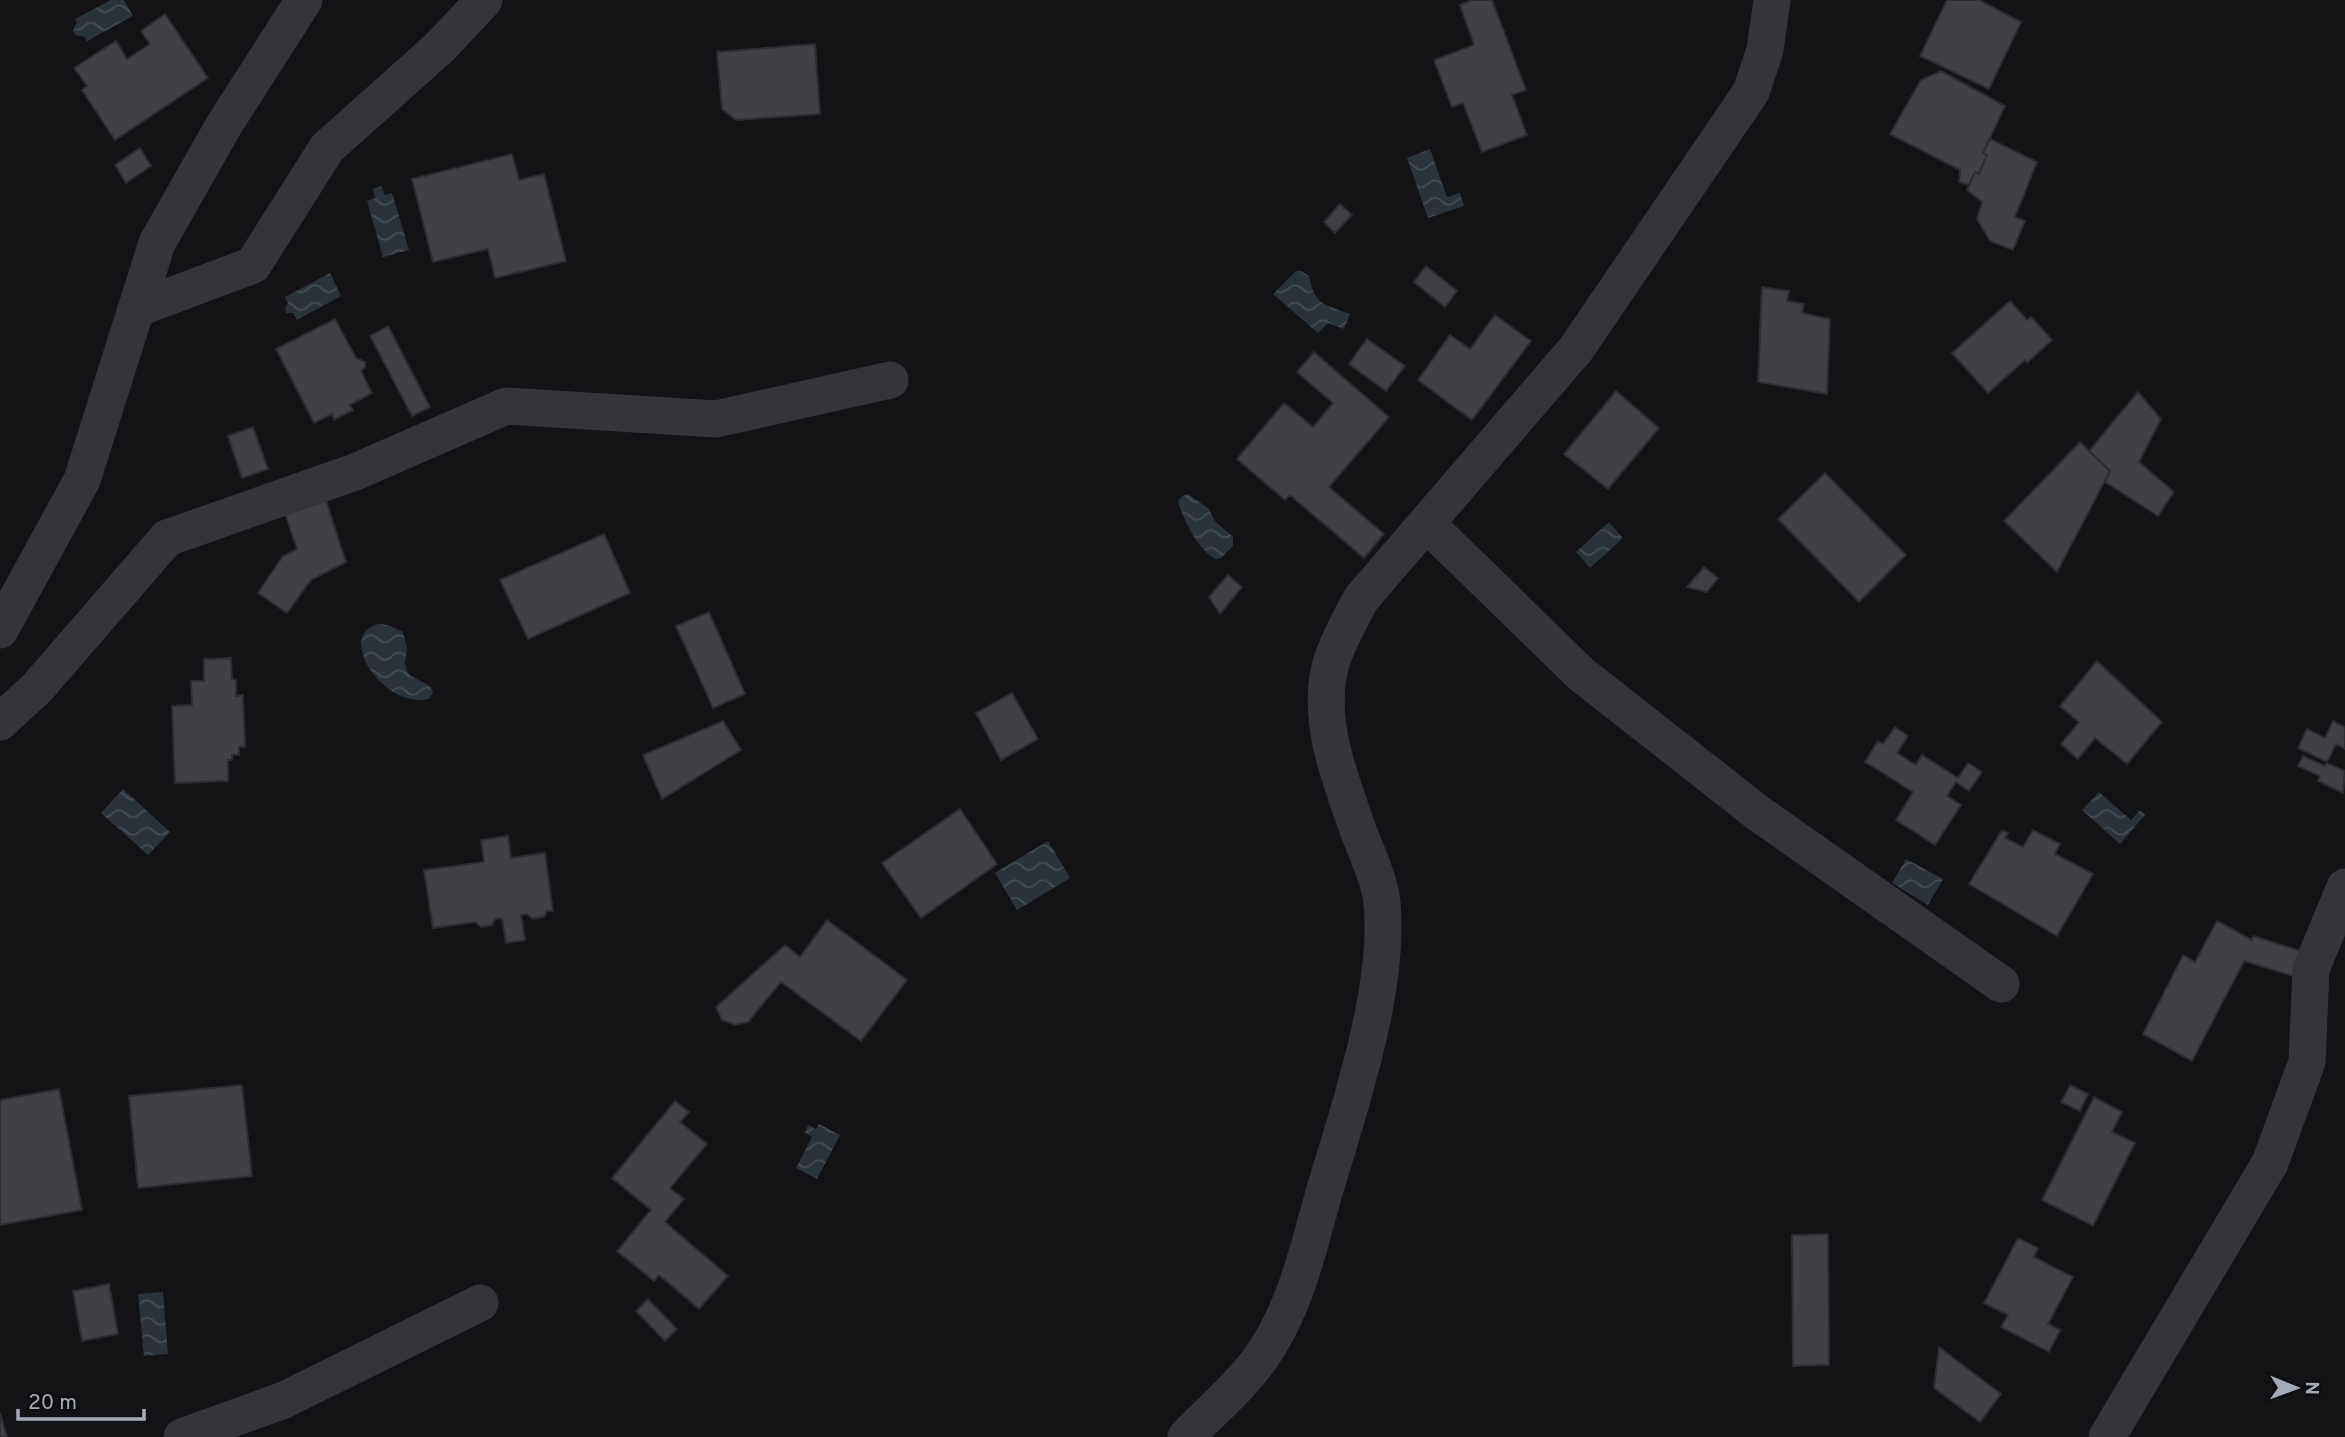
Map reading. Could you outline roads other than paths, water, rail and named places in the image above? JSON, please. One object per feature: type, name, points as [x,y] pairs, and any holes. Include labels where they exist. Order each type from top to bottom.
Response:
[{"type":"street","points":[[0,631],[82,480],[157,243],[224,125],[304,0]]},
{"type":"street","points":[[136,309],[253,265],[327,148],[440,47],[484,0]]},
{"type":"street","points":[[1186,1437],[1262,1356],[1292,1301],[1350,1106],[1369,1029],[1380,968],[1383,918],[1380,892],[1339,777],[1329,735],[1326,702],[1329,671],[1343,634],[1361,599],[1576,349],[1751,92],[1765,50],[1773,0]]},
{"type":"street","points":[[0,722],[37,688],[167,538],[355,472],[506,406],[716,419],[890,380]]},
{"type":"street","points":[[1427,524],[1581,674],[1758,813],[2001,984]]},
{"type":"street","points":[[2108,1437],[2270,1163],[2307,1062],[2311,969],[2345,887]]},
{"type":"street","points":[[182,1437],[284,1401],[480,1303]]},
{"type":"water","points":[[111,0],[124,0],[133,16],[87,41],[85,37],[75,35],[75,19]]},
{"type":"water","points":[[1430,149],[1447,197],[1460,193],[1464,206],[1428,218],[1407,158]]},
{"type":"water","points":[[381,186],[385,195],[392,193],[409,250],[383,257],[367,201],[375,198],[373,189]]},
{"type":"water","points":[[1296,271],[1309,276],[1318,299],[1350,314],[1344,329],[1328,323],[1318,333],[1273,294]]},
{"type":"water","points":[[330,273],[341,296],[297,320],[293,313],[286,313],[285,307],[288,304],[285,297]]},
{"type":"water","points":[[1188,494],[1209,509],[1215,521],[1233,537],[1233,546],[1221,558],[1215,559],[1208,554],[1188,526],[1178,502]]},
{"type":"water","points":[[1609,522],[1623,538],[1590,568],[1576,552]]},
{"type":"water","points":[[379,624],[403,632],[407,648],[407,671],[430,686],[433,693],[429,699],[412,699],[395,693],[381,683],[370,669],[363,655],[361,641],[366,631]]},
{"type":"water","points":[[123,789],[170,832],[148,855],[101,813]]},
{"type":"water","points":[[2099,792],[2131,820],[2140,810],[2145,815],[2120,844],[2082,810]]},
{"type":"water","points":[[1048,841],[1070,878],[1017,910],[995,873]]},
{"type":"water","points":[[1906,859],[1943,879],[1928,905],[1892,883]]},
{"type":"water","points":[[819,1124],[840,1135],[817,1179],[796,1168],[812,1137],[805,1133],[808,1125],[816,1129]]},
{"type":"water","points":[[163,1292],[168,1354],[144,1356],[138,1294]]}]
